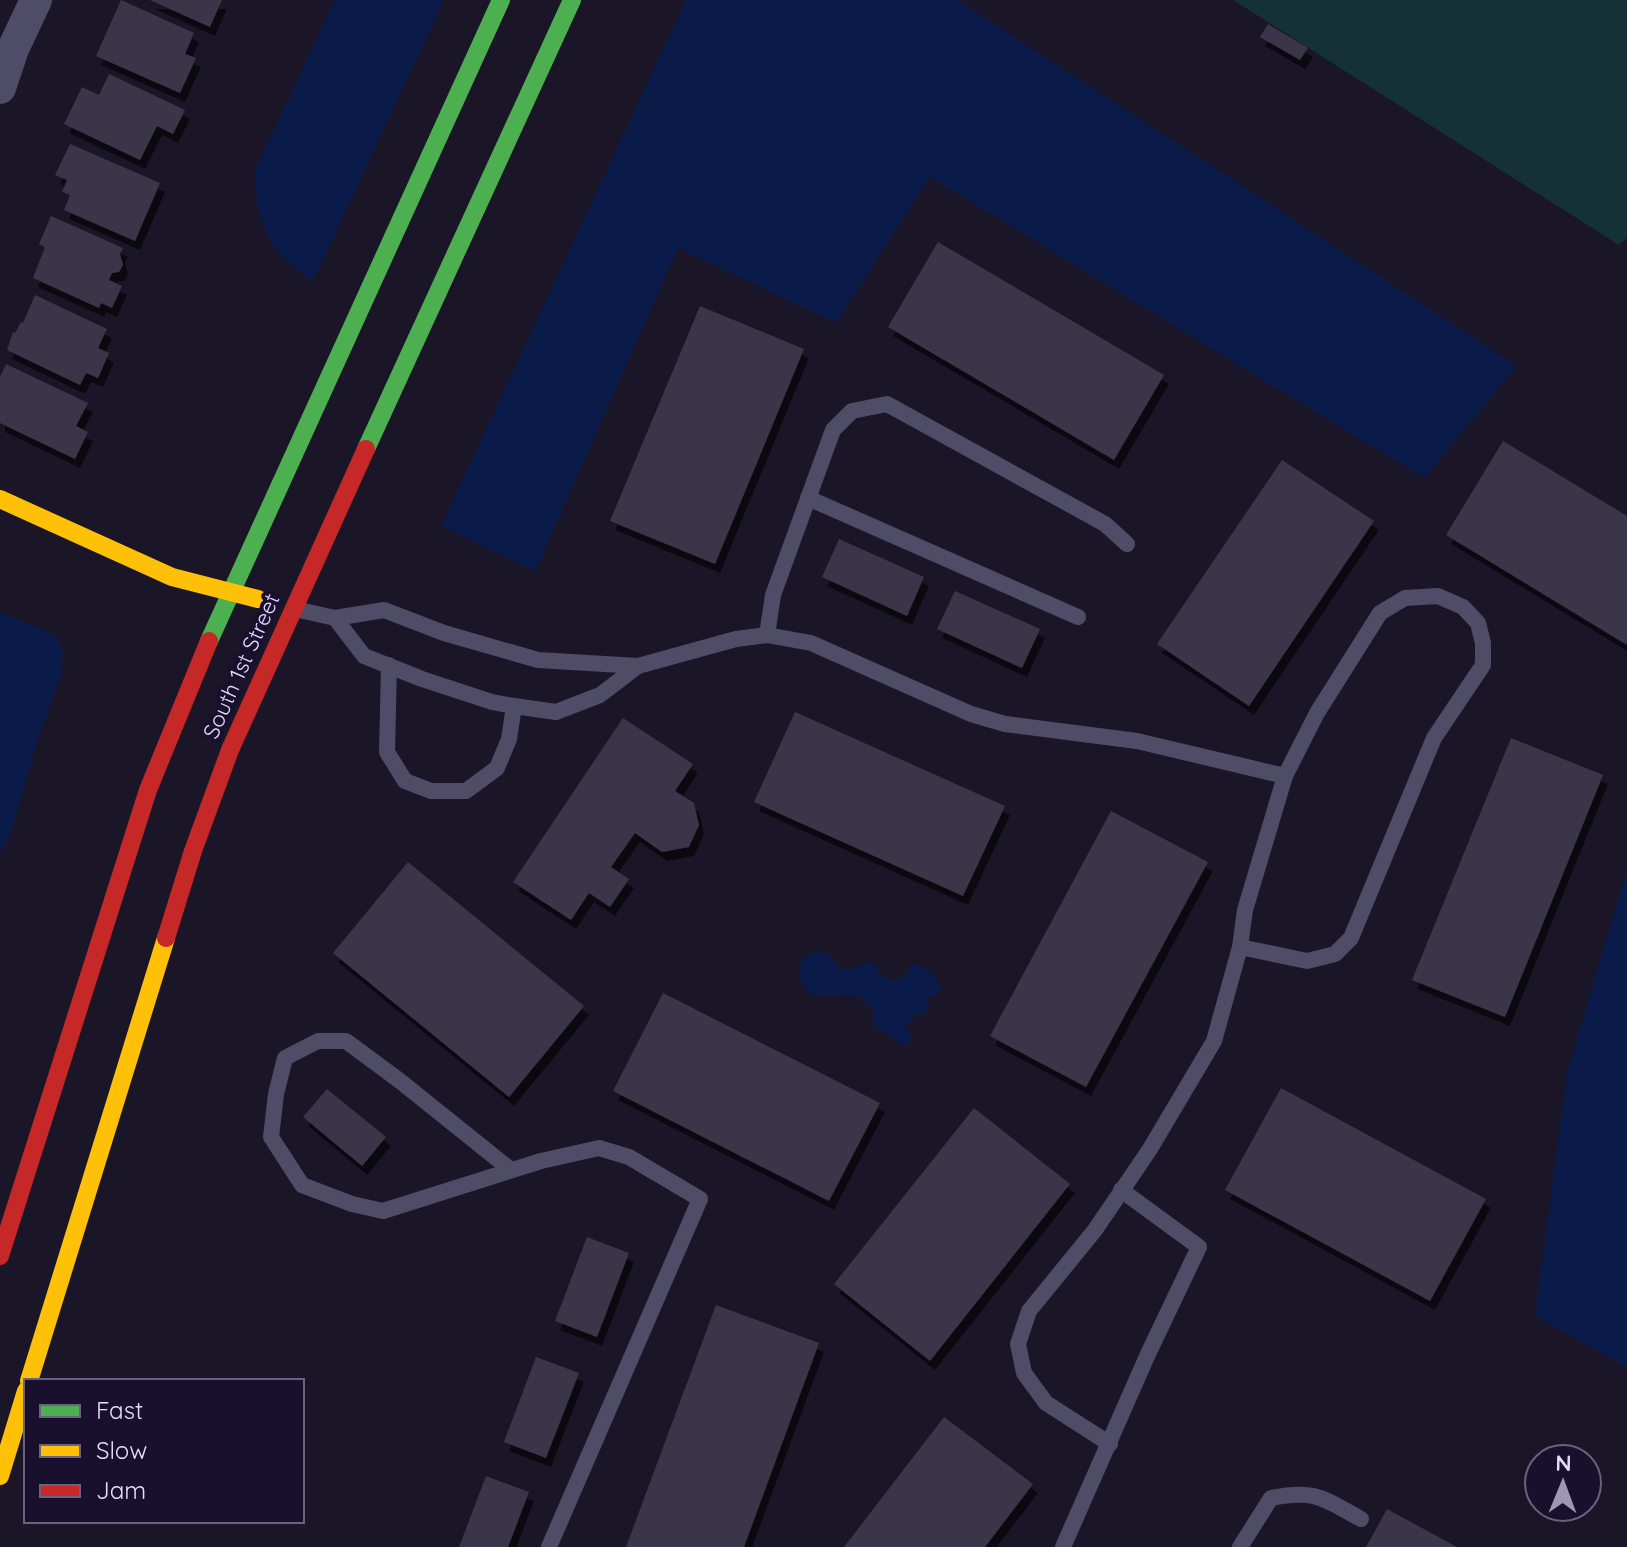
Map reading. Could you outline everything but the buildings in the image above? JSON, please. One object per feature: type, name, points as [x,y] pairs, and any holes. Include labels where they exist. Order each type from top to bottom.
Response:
[{"type":"main road","name":"South 1st Street","points":[[0,1256],[3,1233],[148,790],[173,724],[230,592],[501,0]]},
{"type":"main road","name":"South 1st Street","points":[[30,1379],[193,851],[230,750],[572,0]]},
{"type":"main road","points":[[0,499],[172,577],[293,608]]},
{"type":"main road","points":[[0,1476],[24,1398]]},
{"type":"street","points":[[0,88],[13,49],[36,0]]},
{"type":"lane","points":[[767,635],[773,595],[833,430],[852,411],[887,404],[1105,524],[1127,544]]},
{"type":"lane","points":[[808,498],[1078,617]]},
{"type":"lane","points":[[1110,1444],[1046,1403],[1024,1373],[1018,1344],[1029,1311],[1095,1230],[1150,1149],[1214,1041],[1240,947],[1245,910],[1285,776],[1317,713],[1380,613],[1405,598],[1438,596],[1463,607],[1478,623],[1483,643],[1483,665],[1434,738],[1351,938],[1335,954],[1307,961],[1240,947]]},
{"type":"lane","points":[[293,608],[335,618],[384,610],[444,633],[538,660],[638,666],[736,639],[767,635],[811,643],[971,714],[994,721],[1137,741],[1285,776]]},
{"type":"lane","points":[[335,618],[364,656],[436,684],[514,706],[556,712],[600,695],[638,666]]},
{"type":"lane","points":[[389,665],[387,752],[405,781],[431,791],[466,791],[497,768],[509,739],[514,706]]},
{"type":"lane","points":[[511,1170],[346,1041],[318,1041],[285,1058],[276,1094],[271,1137],[302,1185],[352,1204],[383,1211],[541,1161],[599,1148],[629,1157],[700,1199],[549,1547]]},
{"type":"lane","points":[[1063,1547],[1199,1247],[1121,1190]]},
{"type":"lane","points":[[1240,1547],[1271,1498],[1297,1493],[1322,1497],[1361,1519]]},
{"type":"green space","points":[[1233,0],[1627,0],[1627,238],[1619,245]]},
{"type":"water","points":[[335,0],[444,0],[313,281],[286,260],[268,235],[258,206],[254,172]]},
{"type":"water","points":[[686,0],[958,0],[1517,366],[1424,478],[930,177],[836,323],[678,248],[535,572],[441,526]]},
{"type":"water","points":[[0,612],[56,636],[63,651],[61,676],[39,735],[10,836],[0,853]]},
{"type":"water","points":[[1627,869],[1627,1368],[1535,1316],[1567,1073]]},
{"type":"water","points":[[816,951],[828,954],[839,969],[858,968],[861,963],[874,962],[882,975],[889,979],[904,976],[911,963],[916,964],[934,976],[942,990],[925,1000],[930,1004],[923,1015],[917,1012],[905,1030],[913,1036],[906,1047],[873,1026],[873,1009],[858,995],[813,996],[807,991],[800,978],[800,965]]},
{"type":"traffic: fast","points":[[209,641],[501,0]]},
{"type":"traffic: fast","points":[[366,449],[572,0]]},
{"type":"traffic: slow","points":[[0,499],[172,577],[258,599]]},
{"type":"traffic: slow","points":[[30,1379],[166,938]]},
{"type":"traffic: slow","points":[[0,1476],[24,1398]]},
{"type":"traffic: jam","points":[[166,938],[193,851],[230,750],[366,449]]},
{"type":"traffic: jam","points":[[0,1256],[148,790],[209,641]]}]
